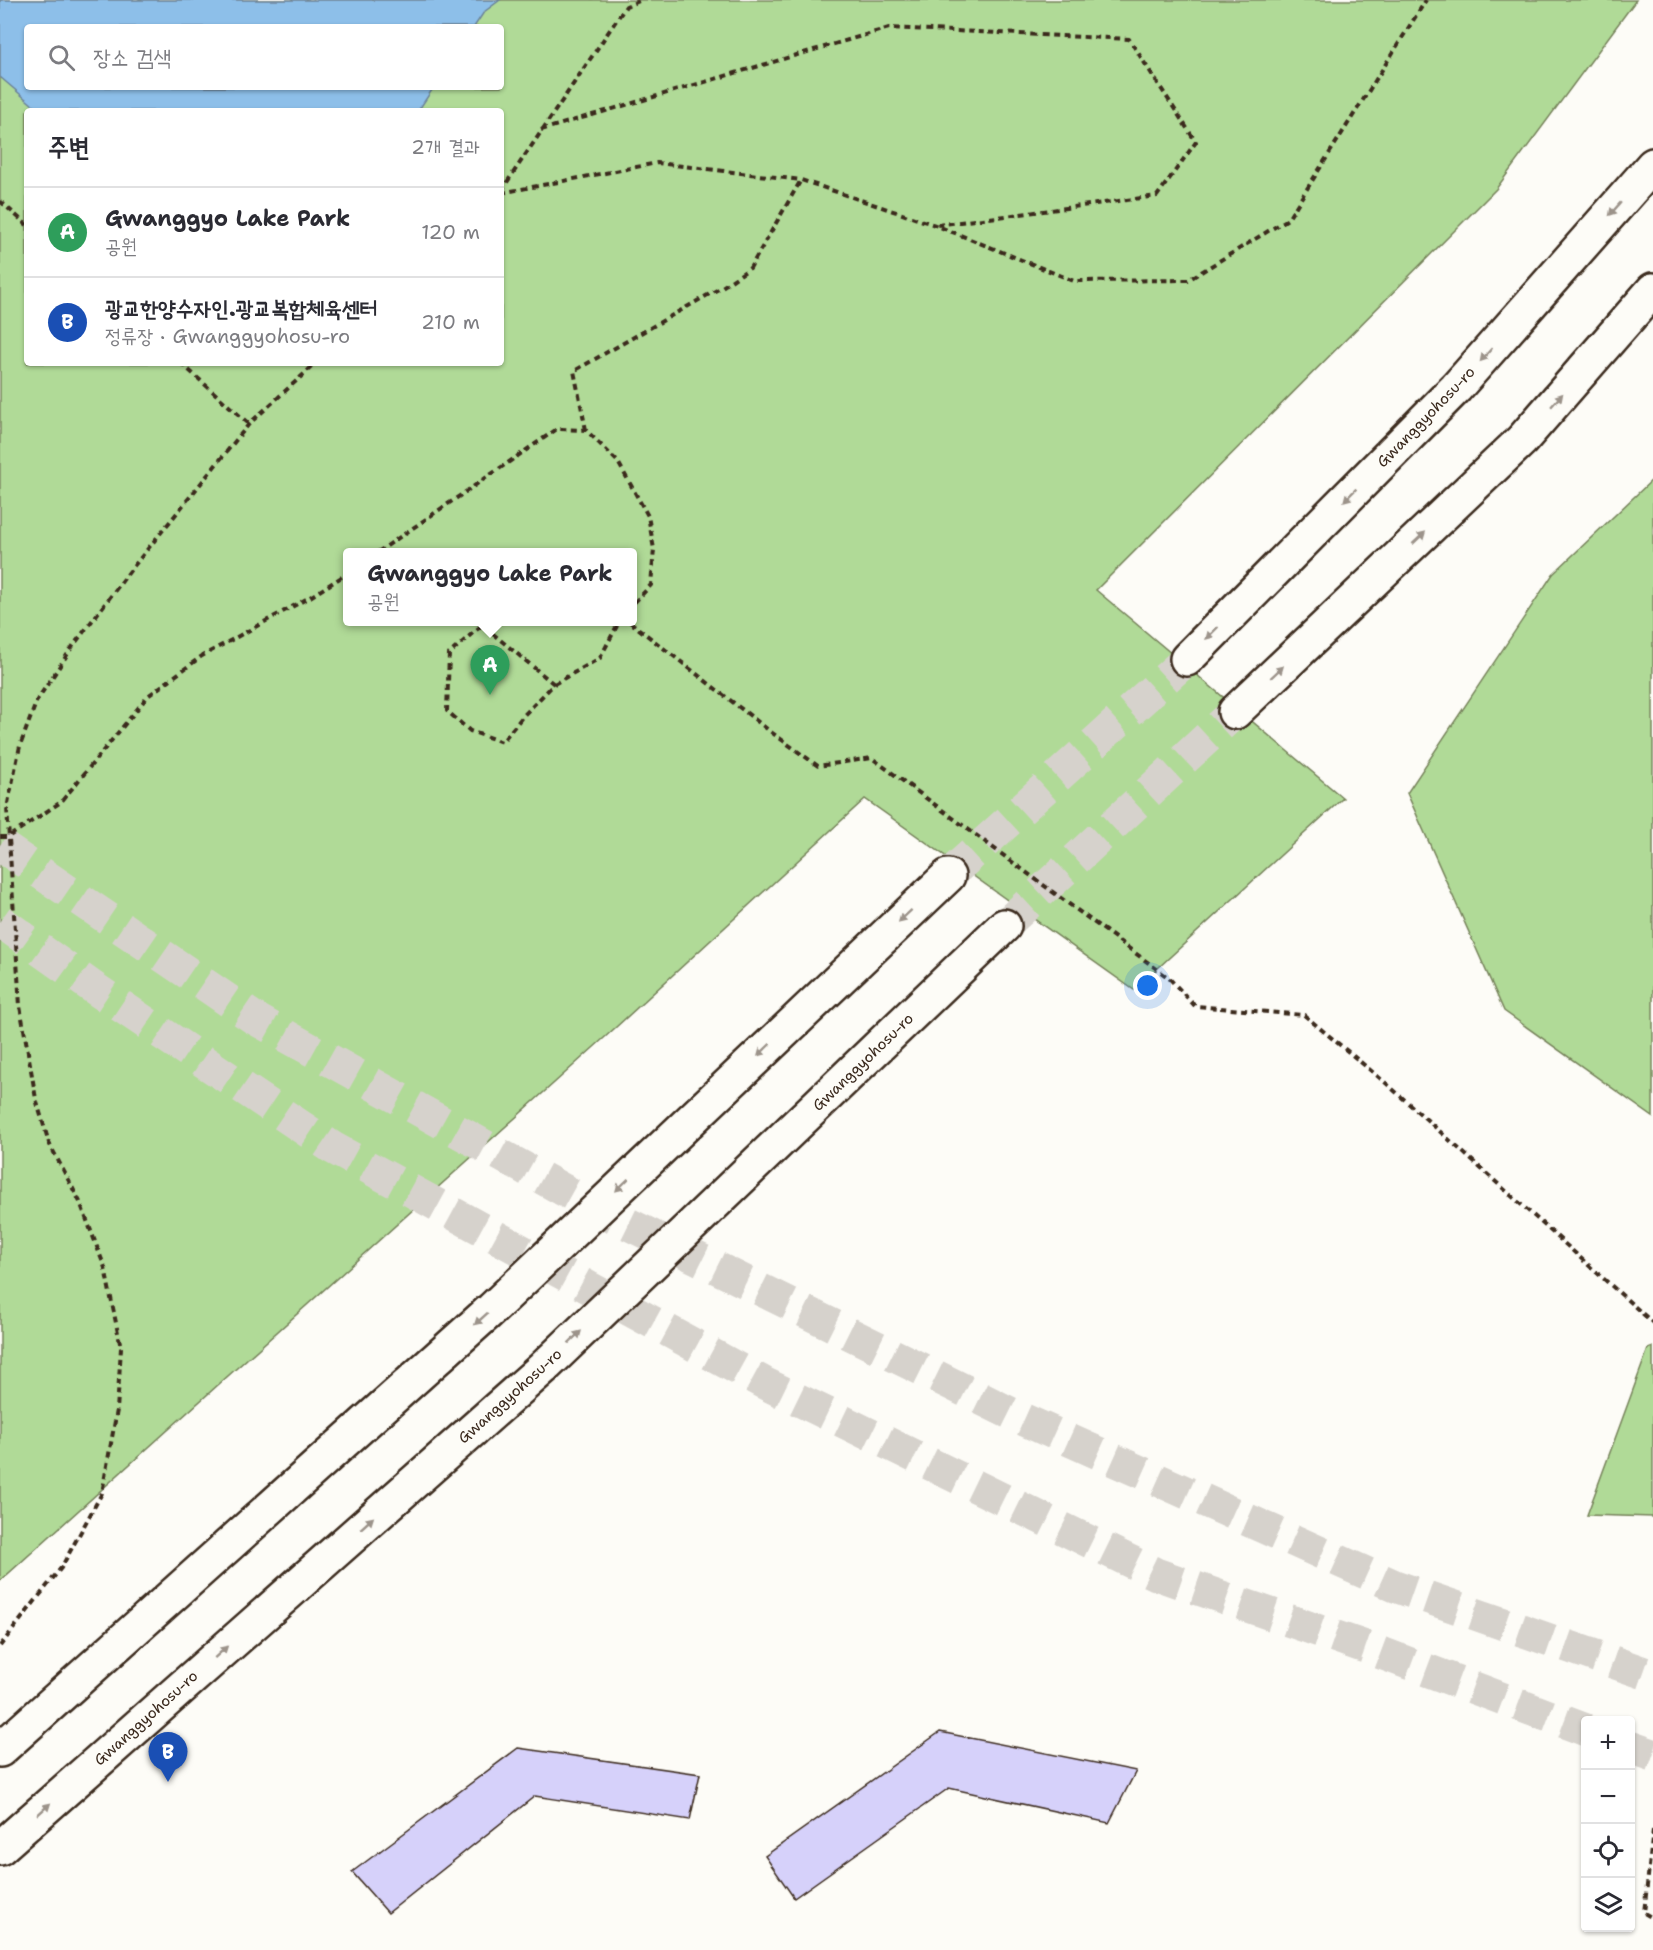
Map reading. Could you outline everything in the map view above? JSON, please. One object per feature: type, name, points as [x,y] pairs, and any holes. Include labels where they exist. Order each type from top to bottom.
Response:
[{"type":"main road","name":"Gwanggyohosu-ro","points":[[1187,659],[1456,388],[1653,165]]},
{"type":"main road","points":[[1234,712],[1522,440],[1653,290]]},
{"type":"main road","points":[[0,1750],[492,1309],[948,876]]},
{"type":"main road","name":"Gwanggyohosu-ro","points":[[0,1848],[543,1368],[1004,926]]},
{"type":"path","points":[[504,187],[626,6],[642,0]]},
{"type":"path","points":[[504,191],[657,163],[801,180],[935,225],[1074,281],[1188,280],[1288,219],[1425,0]]},
{"type":"path","points":[[541,130],[889,28],[1129,39],[1196,142],[1157,196],[935,225]]},
{"type":"path","points":[[637,601],[651,585],[654,549],[648,516],[618,462],[586,430],[574,371],[722,287],[750,268],[801,180]]},
{"type":"path","points":[[0,201],[24,222]]},
{"type":"path","points":[[184,366],[249,424]]},
{"type":"path","points":[[0,1646],[62,1568],[102,1493],[117,1410],[121,1348],[105,1268],[80,1202],[49,1143],[36,1099],[20,1006],[7,808],[20,746],[37,700],[73,646],[129,572],[249,424],[313,366]]},
{"type":"path","points":[[384,548],[557,429],[586,430]]},
{"type":"path","points":[[0,837],[8,837],[61,802],[148,696],[202,656],[310,597],[343,576]]},
{"type":"path","points":[[481,626],[449,654],[447,711],[470,730],[502,742],[522,717],[555,684],[600,658],[616,626]]},
{"type":"path","points":[[483,626],[555,684]]},
{"type":"path","points":[[636,626],[818,766],[872,758],[1169,978],[1195,1006],[1304,1015],[1387,1084],[1653,1323]]},
{"type":"path","points":[[1653,1830],[1644,1913],[1653,1918]]},
{"type":"green space","points":[[0,0],[1636,0],[1496,189],[1096,590],[1343,798],[1134,990],[865,799],[603,1039],[0,1581]]},
{"type":"green space","points":[[1653,479],[1653,1117],[1504,1011],[1407,793],[1553,574]]},
{"type":"green space","points":[[1653,1347],[1653,1517],[1587,1515],[1648,1349]]},
{"type":"water","points":[[0,0],[500,0],[484,12],[476,24],[24,24],[24,90],[432,90],[420,108],[36,108],[0,77]]},
{"type":"building","points":[[940,1732],[1136,1771],[1109,1823],[949,1788],[794,1898],[765,1856]]},
{"type":"building","points":[[518,1748],[700,1774],[690,1820],[535,1796],[388,1913],[352,1872]]},
{"type":"tunnel","points":[[948,876],[1187,659]]},
{"type":"tunnel","points":[[1004,926],[1235,712]]},
{"type":"tunnel","points":[[0,845],[254,1018],[596,1208],[1020,1418],[1395,1586],[1653,1676]]},
{"type":"tunnel","points":[[0,921],[91,986],[333,1148],[764,1383],[1156,1574],[1368,1648],[1581,1728]]},
{"type":"tunnel","points":[[1635,1749],[1653,1755]]},
{"type":"place","name":"Gwanggyo Lake Park","points":[[490,695]]},
{"type":"place","name":"광교한양수자인.광교복합체육센터","points":[[168,1782]]}]
